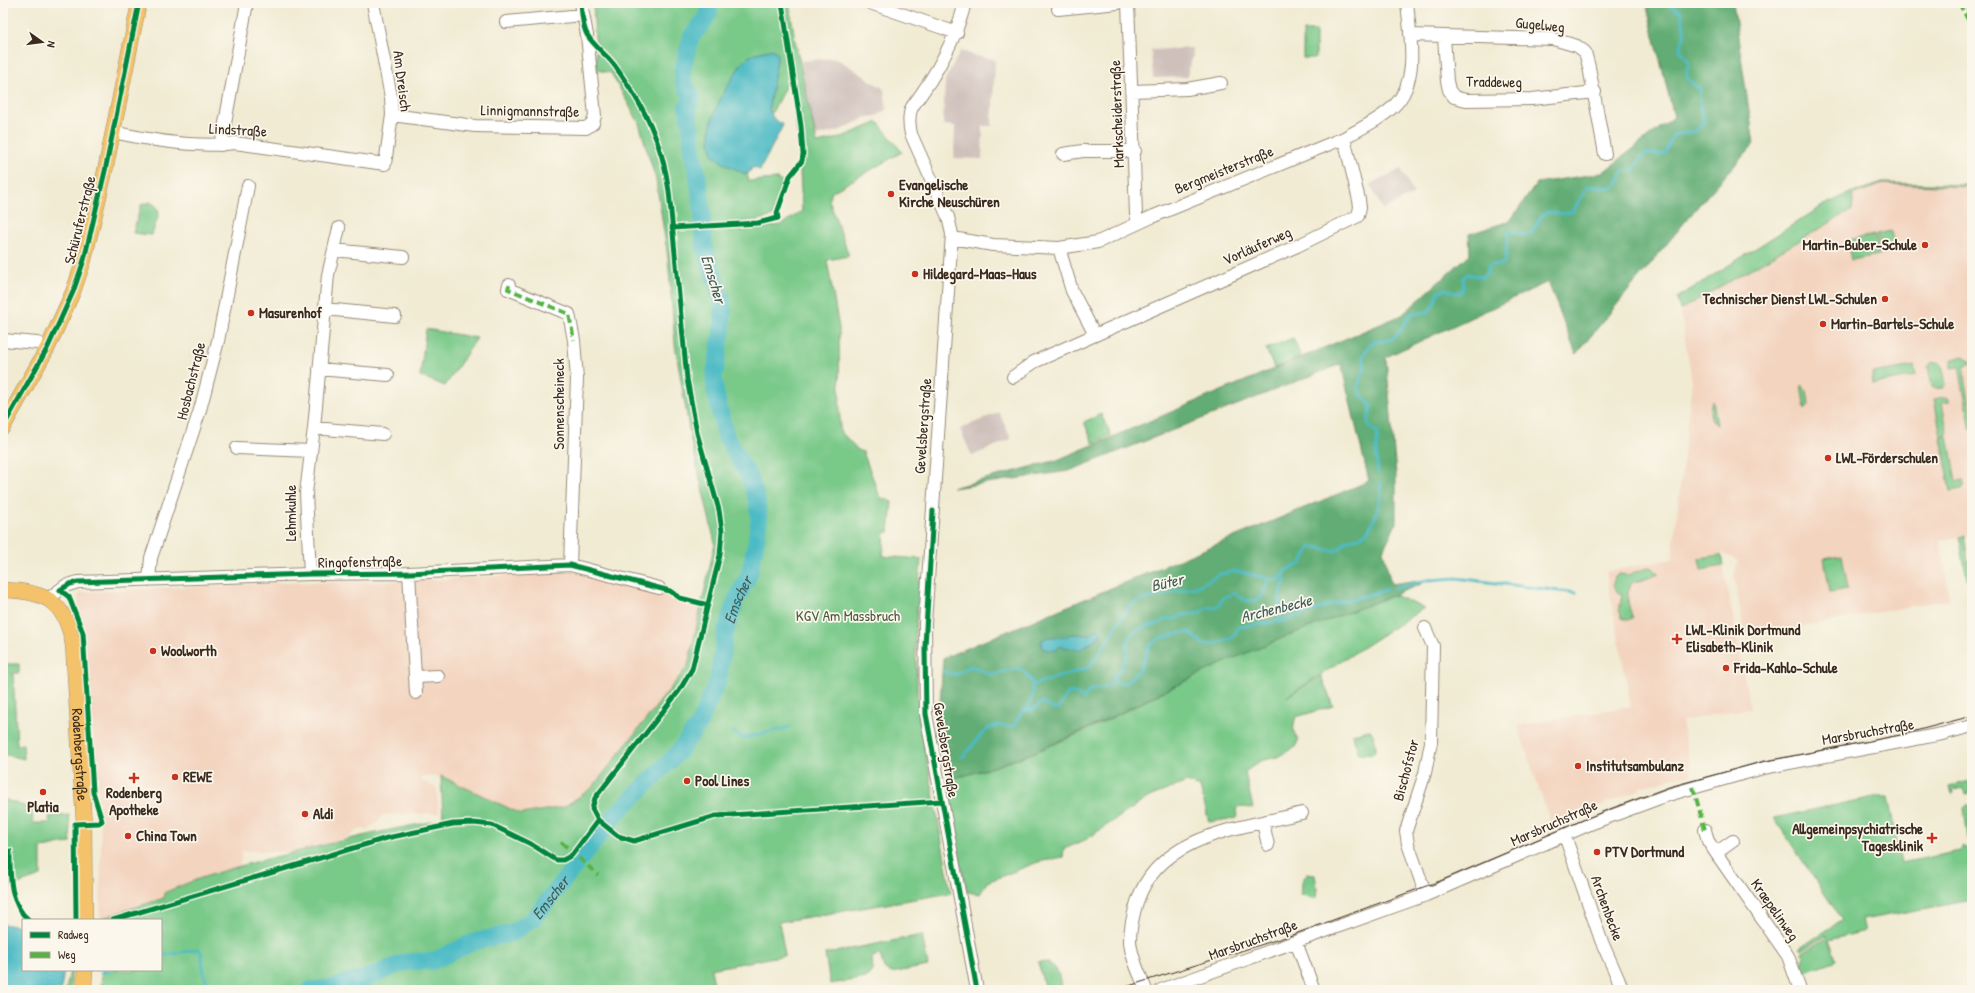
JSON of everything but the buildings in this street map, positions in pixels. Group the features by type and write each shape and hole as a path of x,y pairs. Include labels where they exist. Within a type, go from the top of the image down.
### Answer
{"main road":[{"name":"Schüruferstraße","path":"3,427 48,347 73,292 86,252 113,132 139,3"},
{"path":"3,590 23,590 48,599"},
{"name":"Rodenbergstraße","path":"48,599 54,603 66,617 73,644 84,824 85,919"},
{"path":"84,971 84,990"}],"street":[{"path":"221,145 247,3"},
{"name":"Am Dreisch","path":"373,3 389,82 392,115 385,164"},
{"name":"Linnigmannstraße","path":"392,115 474,126 586,128 593,123 595,116 581,3"},
{"path":"870,3 957,33"},
{"name":"Gevelsbergstraße","path":"965,3 957,33 938,70 909,114 911,134 948,217 952,238 926,623 926,714 977,990"},
{"path":"1058,9 1118,3"},
{"name":"Markscheiderstraße","path":"1128,3 1136,214 1138,224"},
{"name":"Bergmeisterstraße","path":"952,238 993,245 1059,248 1098,242 1344,138 1372,122 1394,106 1404,92 1409,75 1410,35 1407,3"},
{"path":"506,22 583,15"},
{"name":"Gugelweg","path":"1410,35 1553,39 1577,46 1584,52 1595,92 1605,154"},
{"name":"Traddeweg","path":"1444,37 1447,81 1449,90 1454,97 1466,100 1532,99 1595,92"},
{"path":"1132,91 1187,89 1221,83"},
{"name":"Lindstraße","path":"113,132 195,144 241,144 385,164"},
{"name":"Vorläuferweg","path":"1013,377 1034,362 1292,248 1358,216 1360,207 1359,200 1344,138"},
{"path":"1063,154 1083,151 1134,151"},
{"name":"Hosbachstraße","path":"149,580 151,558 195,430 215,353 248,186"},
{"name":"Lehmkuhle","path":"310,574 306,493 320,369 328,275 339,228"},
{"path":"1059,248 1072,291 1095,335"},
{"path":"334,250 403,257"},
{"name":"Sonnenscheineck","path":"509,285 508,289 569,314 574,340 577,379 570,565"},
{"path":"325,309 395,316"},
{"path":"3,340 37,343 48,347"},
{"path":"320,369 388,375"},
{"path":"314,428 383,434"},
{"path":"237,448 311,451"},
{"name":"Ringofenstraße","path":"48,599 70,584 310,574 409,573 570,565 659,588"},
{"name":"Ringofenstraße","path":"409,573 416,693"},
{"name":"Bischofstor","path":"1425,628 1433,646 1431,742 1425,773 1406,831 1408,844 1426,895"},
{"path":"415,677 438,676"},
{"name":"Marsbruchstraße","path":"1161,990 1183,986 1296,942 1426,895 1648,802 1763,768 1942,734 1972,726"},
{"path":"1146,990 1133,956 1131,928 1140,894 1149,878 1159,865 1170,856 1199,840 1220,832 1302,813"},
{"path":"1263,823 1268,845"},
{"name":"Kraepelinweg","path":"1705,830 1708,841 1788,956 1800,990"},
{"name":"Archenbecke","path":"1565,836 1601,940 1623,990"},
{"path":"1716,853 1733,841"},
{"path":"1296,942 1314,990"}],"shaded area":[{"path":"1192,48 1193,57 1188,69 1188,77 1153,78 1151,50"},
{"path":"961,50 975,56 995,59 992,126 983,126 982,159 954,158 955,126 943,125 945,80"},
{"path":"836,58 884,89 887,109 877,116 867,117 838,131 815,136 801,61"},
{"path":"1401,169 1414,194 1383,210 1370,184"},
{"name":"LWL-Förderschulen","path":"1883,184 1972,187 1972,535 1940,540 1950,599 1745,637 1734,576 1738,561 1721,553 1750,708 1682,721 1691,774 1640,787 1639,790 1551,825 1518,726 1631,706 1606,572 1672,559 1692,381 1680,310 1852,210 1854,194"},
{"path":"999,412 1011,439 972,456 960,429"},
{"path":"570,571 702,605 688,666 592,788 564,807 521,814 442,777 422,776 422,781 437,788 439,813 382,815 380,820 368,829 359,829 349,837 301,852 242,851 240,865 196,881 165,898 100,918 101,829 84,629 78,616 78,596 81,592 267,583 416,581"}],"green space":[{"name":"KGV Am Massbruch","path":"593,3 789,3 795,40 817,143 840,138 878,122 902,152 832,192 829,200 849,256 827,260 839,328 840,431 858,450 863,452 880,497 892,502 889,532 885,532 883,556 921,559 915,636 918,708 951,893 779,922 785,955 711,969 715,990 397,990 396,987 387,990 101,990 102,971 162,971 162,919 103,918 164,898 164,893 180,886 265,859 353,838 443,820 441,776 521,814 564,807 592,788 688,666 715,543 691,440 675,344 668,257 656,180 639,123 611,73 597,70","holes":["791,75 799,150 802,211 781,225 740,231 740,222 758,220 773,216 783,183 777,179 749,181 745,166"]},
{"path":"1646,3 1733,3 1754,144 1699,205 1576,354 1548,282 1386,357 1396,475 1396,524 1383,550 1391,584 1413,581 1421,584 1242,655 1053,744 1019,758 950,779 939,717 943,658 1369,481 1341,364 1069,471 952,488 1057,460 1402,315 1470,254 1469,234 1510,221 1537,183 1602,173 1674,117"},
{"path":"1303,31 1316,31 1316,58 1303,58"},
{"path":"1883,183 1972,185 1972,187 1883,184 1854,194 1852,210 1680,310 1677,298 1824,205 1850,193"},
{"path":"150,202 156,206 159,213 152,235 133,233 141,205"},
{"path":"1891,231 1895,252 1881,254 1877,234"},
{"path":"1875,235 1879,255 1851,260 1847,240"},
{"path":"426,329 477,338 445,386 420,376"},
{"path":"1293,338 1301,357 1274,368 1266,349"},
{"path":"1964,356 1969,360 1970,364 1963,366 1972,415 1971,430 1959,367 1951,368 1953,359"},
{"path":"1938,362 1942,364 1946,384 1943,388 1936,389 1932,387 1928,367 1931,363"},
{"path":"1914,366 1916,376 1873,384 1872,373"},
{"path":"1801,385 1807,390 1809,404 1805,410"},
{"path":"1945,397 1949,399 1949,402 1942,403 1948,435 1941,436 1934,399"},
{"path":"1713,401 1717,425 1713,421 1710,414 1711,404"},
{"path":"1101,414 1111,435 1093,443 1084,422"},
{"path":"1948,436 1956,481 1963,480 1964,485 1961,489 1951,491 1941,438"},
{"path":"1964,536 1972,588 1969,588 1959,537"},
{"path":"1721,555 1723,566 1701,570 1699,558"},
{"path":"1842,555 1848,589 1830,592 1824,558"},
{"path":"1652,567 1659,574 1640,581 1634,581 1628,594 1628,604 1633,618 1627,620 1622,618 1619,610 1622,594 1617,592 1613,586 1614,578 1619,574 1630,575 1634,572"},
{"path":"1394,595 1424,608 1286,697 1321,676 1333,706 1296,717 1294,728 1298,740 1296,747 1277,757 1260,761 1245,772 1253,808 1239,807 1236,810 1237,818 1209,822 1200,787 1187,782 1149,797 1085,840 1064,849 1063,857 1038,862 987,882 980,894 967,892 952,821 949,792 950,779 985,770 1052,745 1118,715 1214,667 1258,647"},
{"path":"3,660 8,664 19,664 19,673 13,673 17,745 23,744 24,759 3,754"},
{"path":"1370,730 1375,742 1374,752 1372,754 1359,754 1352,734"},
{"path":"1971,781 1970,793 1965,794 1964,788 1953,790 1954,793 1952,794 1950,786"},
{"path":"1874,797 1888,797 1901,863 1960,851 1963,847 1971,851 1972,898 1967,901 1862,920 1865,931 1829,940 1836,960 1800,973 1801,965 1804,959 1803,953 1828,937 1827,935 1802,951 1800,948 1842,920 1774,818"},
{"path":"3,799 32,809 33,823 50,823 49,817 69,815 71,843 41,848 41,876 3,889"},
{"path":"1967,805 1970,805 1970,841 1968,840 1964,808"},
{"path":"1307,874 1315,875 1317,887 1316,897 1312,898 1301,894 1302,881"},
{"path":"922,935 928,966 891,973 884,968 880,955 872,957 873,970 866,978 830,984 825,954"},
{"path":"1038,962 1044,962 1053,966 1060,979 1061,990 1045,990"},
{"path":"70,971 72,971 71,990 66,990"}],"water":[{"path":"773,49 778,54 769,108 773,118 783,125 760,170 753,167 748,174 745,174 723,163 713,155 710,134 713,116 731,80 747,58"},
{"path":"1097,629 1101,633 1098,638 1079,650 1059,646 1056,651 1043,649 1041,644 1042,640 1048,637 1065,637 1071,634 1090,635"},
{"path":"3,924 22,927 22,971 64,971 61,990 3,990"}],"waterway":[{"name":"Emscher","path":"310,990 332,988 352,981 362,980 405,962 433,961 473,942 512,933 534,918 617,813 677,754 699,724 718,680 726,630 736,600 749,575 759,520 757,500 750,478 726,437 715,390 714,377 722,330 723,311 721,296 704,246 702,209 687,107 692,99 690,92 684,84 682,72 691,37 709,13 710,3"},
{"name":"Büter","path":"1378,473 1376,450 1378,433 1370,427 1368,422 1371,406 1359,392 1358,386 1365,367 1363,356 1369,345 1375,341 1393,338 1401,330 1411,314 1428,312 1433,306 1438,292 1446,289 1455,293 1461,292 1464,286 1463,279 1467,274 1482,277 1487,273 1489,266 1504,263 1509,233 1514,231 1522,235 1531,234 1541,216 1547,212 1563,214 1573,211 1587,187 1596,186 1611,188 1616,185 1623,171 1634,169 1641,158 1647,153 1659,155 1665,153 1673,135 1695,131 1704,121 1700,107 1700,89 1688,79 1687,70 1689,62 1680,48 1684,37 1681,11 1671,7 1669,3"},
{"path":"1965,3 1972,15"},
{"name":"Büter","path":"943,671 956,674 971,666 986,673 992,674 1019,669 1024,671 1032,683 1036,684 1090,667 1129,606 1140,600 1196,587 1220,574 1236,571 1275,580 1280,579 1288,569 1301,564 1310,547 1333,551 1340,548 1348,540 1360,537 1367,532 1377,512 1381,489 1380,483"},
{"path":"1279,621 1280,598 1285,581 1284,576"},
{"name":"Archenbecke","path":"1394,588 1429,580 1456,578 1576,593"},
{"path":"1113,682 1114,676 1120,670 1127,656 1127,645 1132,633 1146,626 1158,624 1165,619 1174,619 1186,614 1197,614 1207,608 1215,607 1219,605 1223,598 1234,593 1245,600 1255,601 1262,596 1269,579"},
{"name":"Archenbecke","path":"962,757 988,729 994,726 1001,725 1010,727 1015,725 1022,711 1033,710 1042,702 1054,709 1059,708 1067,694 1072,692 1084,699 1091,690 1106,687 1113,682 1126,683 1140,669 1150,645 1159,639 1187,632 1192,634 1203,644 1213,644 1232,638 1239,627 1283,621 1333,604 1386,590"},
{"path":"1027,710 1033,695 1032,683"},
{"name":"Büter","path":"702,718 707,721"},
{"name":"Büter","path":"732,732 744,738 790,727"},
{"path":"162,956 199,949 201,952 204,974 209,990"},
{"path":"101,973 108,971"}],"tram line":[{"path":"1116,990 1292,935 1440,881 1602,812 1669,787 1762,762 1900,735 1972,716"}],"marked path":[{"path":"1959,3 1972,27"},
{"path":"509,285 508,289 569,314 574,340"},
{"path":"1693,787 1705,830"},
{"path":"561,842 598,875"}],"cycle path":[{"path":"3,427 48,347 73,292 84,260 105,171 139,3"},
{"path":"581,3 586,33 594,44 615,66 635,96 650,125 662,156 669,191 687,379 697,433 719,510 722,531 720,555 692,669 679,691 595,798 592,809 598,820 618,836 634,841 716,816 942,801"},
{"path":"672,228 758,223 778,218 777,213 790,176 802,161 803,154 801,126 782,3"},
{"path":"933,511 925,646 926,714 977,990"},
{"path":"76,919 75,824 99,823 102,821 93,792 83,633 69,597 60,590 70,584 78,582 310,574 409,573 570,565 670,591 680,598 708,605"},
{"path":"116,919 387,838 453,824 474,823 492,825 531,844 556,860 563,860 572,855 598,820"},
{"path":"3,852 10,851 10,870 14,897 22,913 28,919"}],"place":[{"name":"Evangelische Kirche Neuschüren","path":"891,194"},
{"name":"Martin-Buber-Schule","path":"1925,245"},
{"name":"Hildegard-Maas-Haus","path":"915,274"},
{"name":"Technischer Dienst LWL-Schulen","path":"1885,299"},
{"name":"Masurenhof","path":"251,313"},
{"name":"Martin-Bartels-Schule","path":"1823,324"},
{"name":"LWL-Förderschulen","path":"1828,458"},
{"name":"LWL-Klinik Dortmund Elisabeth-Klinik","path":"1677,639"},
{"name":"Woolworth","path":"153,651"},
{"name":"Frida-Kahlo-Schule","path":"1726,668"},
{"name":"Institutsambulanz","path":"1578,766"},
{"name":"REWE","path":"175,777"},
{"name":"Rodenberg Apotheke","path":"134,778"},
{"name":"Pool Lines","path":"687,781"},
{"name":"Platia","path":"43,792"},
{"name":"Aldi","path":"305,814"},
{"name":"China Town","path":"128,836"},
{"name":"Allgemeinpsychiatrische Tagesklinik","path":"1932,838"},
{"name":"PTV Dortmund","path":"1597,852"}]}
